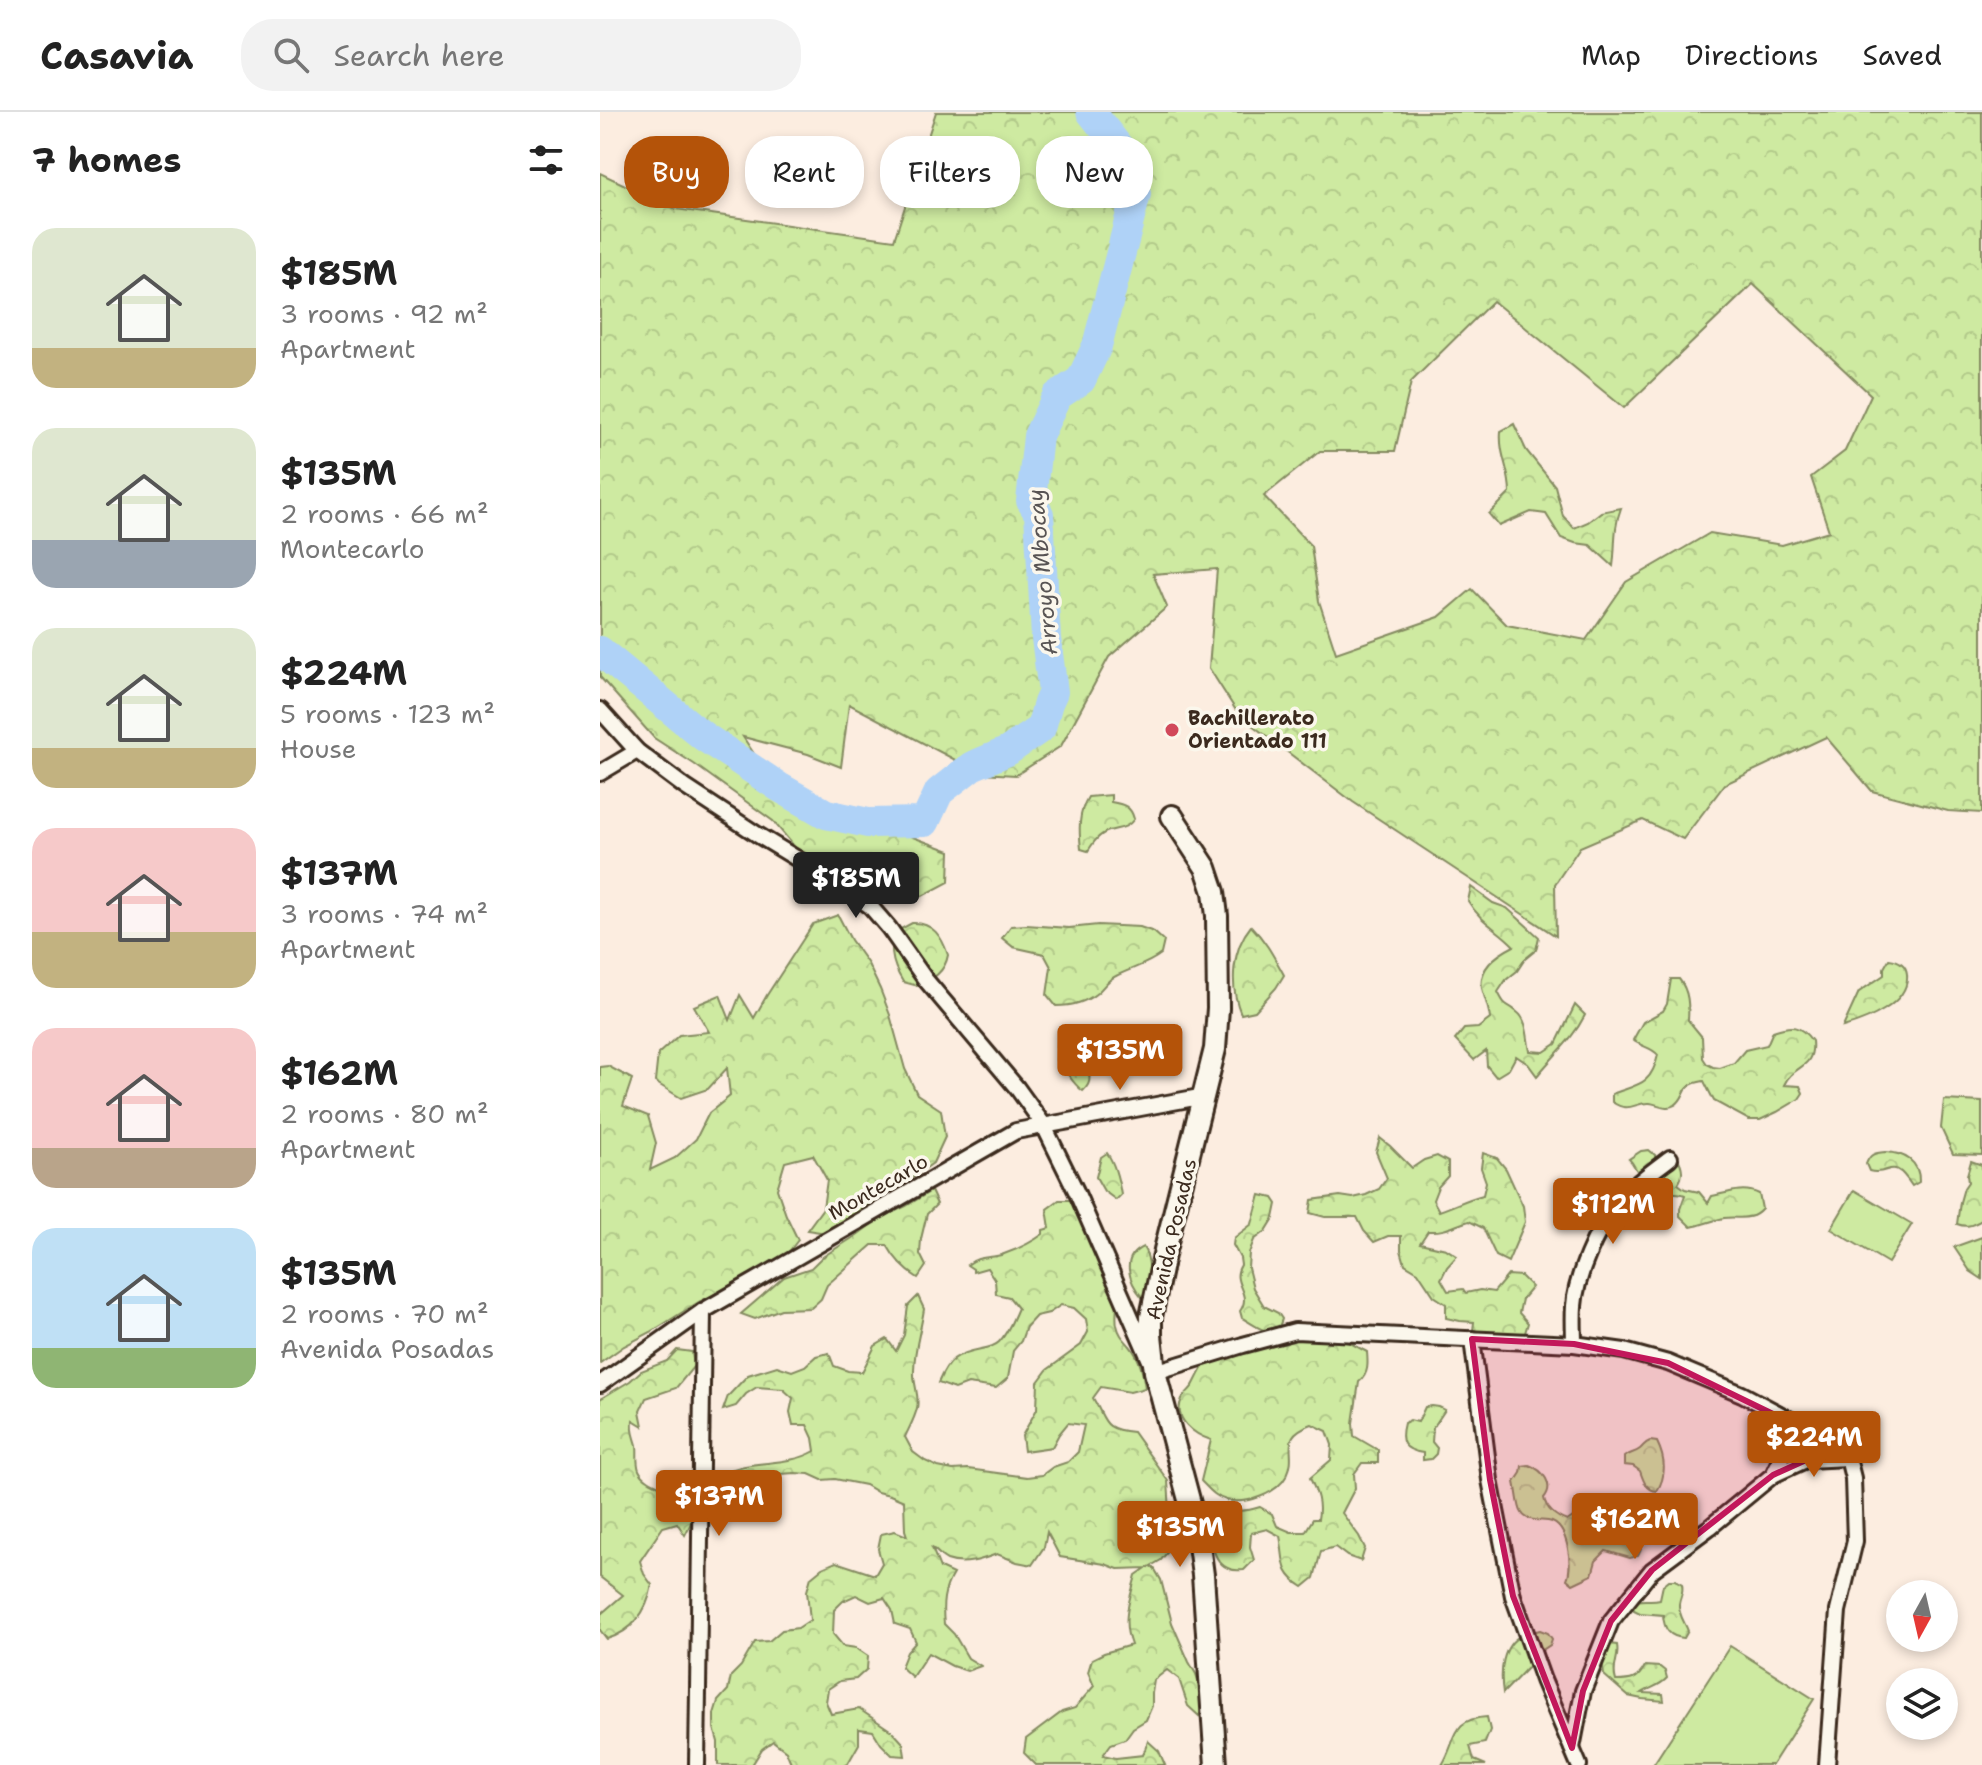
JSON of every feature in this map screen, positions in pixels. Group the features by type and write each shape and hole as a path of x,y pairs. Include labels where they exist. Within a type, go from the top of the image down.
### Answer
{"street":[{"path":"600,710 637,751 685,787 870,906 889,928 925,979 1017,1088 1043,1124 1076,1191 1155,1372 1295,1331 1574,1344 1624,1351 1668,1363 1742,1394 1841,1447 1848,1458 1853,1478 1855,1541 1838,1611 1827,1765"},
{"path":"600,773 637,751"},
{"name":"Avenida Posadas","path":"1172,816 1206,868 1214,892 1218,1008 1215,1049 1205,1096 1151,1317 1155,1372 1197,1530 1216,1765"},
{"name":"Montecarlo","path":"600,1384 703,1311 1016,1131 1205,1096"},
{"path":"1574,1344 1574,1304 1581,1275 1596,1239 1613,1208 1641,1180 1670,1158"},
{"path":"697,1765 703,1311"},
{"path":"1472,1339 1490,1480 1513,1596 1543,1680 1579,1765"},
{"path":"1773,1475 1783,1454 1777,1413"},
{"path":"1572,1748 1583,1691 1611,1621 1652,1570 1773,1475 1806,1460 1848,1458"}],"highlighted area":[{"path":"1472,1339 1574,1344 1668,1363 1841,1447 1848,1458 1806,1460 1773,1475 1652,1570 1611,1621 1583,1691 1572,1748 1513,1596 1490,1480"}],"green space":[{"path":"936,112 1982,112 1982,813 1948,811 1872,791 1826,737 1725,784 1683,839 1643,820 1580,847 1555,884 1556,936 1353,802 1239,715 1209,668 1217,569 1153,574 1167,607 1109,657 1061,746 1016,775 980,773 849,704 841,767 808,754 743,737 768,775 817,804 849,818 886,827 950,851 949,882 913,901 888,877 809,864 773,821 654,738 600,677 600,173 624,184 624,208 676,209 894,240 904,208 1020,208 1020,136 928,136","holes":["1753,284 1871,395 1845,451 1811,477 1829,531 1782,545 1710,533 1626,582 1586,640 1507,625 1472,589 1439,617 1336,653 1319,601 1311,546 1264,496 1320,451 1395,451 1411,382 1493,301 1624,408"]},
{"path":"1514,424 1526,450 1555,486 1563,516 1574,528 1601,512 1621,508 1613,566 1590,545 1561,538 1546,514 1531,512 1499,526 1489,514 1510,493 1501,431"},
{"path":"1111,795 1111,802 1126,806 1134,819 1126,826 1102,834 1088,851 1081,849 1081,816 1088,797"},
{"path":"1471,887 1493,903 1507,908 1539,937 1536,950 1498,992 1505,1003 1521,1015 1530,1051 1544,1052 1556,1044 1575,1005 1585,1015 1537,1076 1528,1064 1516,1056 1509,1069 1496,1077 1487,1066 1486,1051 1474,1060 1455,1040 1464,1029 1478,1028 1490,1019 1482,977 1494,959 1514,946 1473,909 1468,901"},
{"path":"838,915 880,989 905,1069 917,1094 941,1110 945,1137 933,1163 861,1214 839,1235 807,1230 823,1208 827,1180 813,1155 785,1162 777,1189 798,1240 781,1262 699,1302 600,1363 600,1067 608,1066 632,1079 623,1106 648,1116 656,1143 650,1170 675,1158 696,1139 709,1113 730,1096 727,1068 708,1089 681,1098 655,1082 658,1054 679,1035 709,1032 694,1006 720,995 730,1020 740,995 754,1018 813,924"},
{"path":"912,923 926,925 936,932 948,955 938,974 918,986 903,982 896,970 892,950 897,931"},
{"path":"1011,926 1140,927 1154,932 1164,941 1161,954 1113,978 1092,996 1078,1003 1056,1006 1047,995 1051,967 1044,954 1013,947 1002,938"},
{"path":"1251,926 1284,975 1255,1011 1241,1014 1235,992 1234,968 1240,946"},
{"path":"1889,959 1905,968 1906,985 1901,994 1884,1010 1843,1027 1859,992 1884,975"},
{"path":"1671,979 1679,979 1685,988 1688,1020 1702,1037 1703,1058 1713,1067 1734,1063 1745,1050 1767,1045 1773,1031 1790,1027 1803,1031 1812,1041 1810,1057 1784,1085 1800,1086 1803,1093 1799,1099 1760,1120 1749,1120 1714,1101 1704,1081 1690,1085 1672,1106 1645,1103 1623,1107 1612,1102 1612,1094 1642,1082 1652,1073 1658,1055 1633,1040 1643,1022 1663,1011"},
{"path":"1058,1040 1071,1041 1078,1047 1090,1077 1083,1091 1056,1060"},
{"path":"1944,1100 1982,1102 1982,1155 1953,1154 1941,1128"},
{"path":"1380,1138 1412,1168 1437,1156 1448,1162 1448,1176 1438,1187 1433,1200 1439,1211 1483,1195 1486,1182 1481,1168 1483,1153 1497,1158 1506,1169 1523,1206 1525,1222 1508,1262 1496,1256 1483,1228 1469,1221 1444,1230 1428,1231 1420,1243 1446,1249 1457,1256 1441,1279 1448,1291 1494,1292 1508,1275 1521,1276 1532,1287 1522,1299 1519,1313 1528,1323 1524,1336 1472,1339 1474,1322 1446,1318 1446,1304 1434,1296 1418,1272 1405,1264 1401,1236 1388,1236 1374,1242 1357,1217 1325,1217 1310,1213 1312,1200 1340,1196 1353,1198 1379,1189 1387,1178 1376,1152"},
{"path":"1649,1150 1655,1155 1655,1163 1663,1156 1677,1157 1682,1170 1678,1184 1699,1192 1708,1203 1712,1196 1747,1191 1759,1194 1762,1209 1749,1217 1724,1218 1691,1227 1680,1216 1685,1195 1648,1196 1652,1183 1648,1177 1638,1173 1629,1159"},
{"path":"1885,1152 1910,1160 1917,1169 1919,1182 1912,1186 1895,1169 1869,1171 1866,1164 1869,1158"},
{"path":"1107,1153 1121,1195 1116,1200 1104,1191 1096,1177 1101,1157"},
{"path":"1971,1161 1982,1165 1982,1220 1964,1226 1957,1224"},
{"path":"1854,1190 1912,1224 1888,1263 1831,1229"},
{"path":"931,1191 937,1204 927,1214 920,1254 926,1266 918,1278 900,1264 887,1245 872,1245 827,1285 821,1299 811,1308 781,1309 755,1319 741,1314 784,1277 811,1268 880,1218"},
{"path":"1260,1195 1273,1198 1277,1204 1274,1218 1266,1231 1254,1240 1248,1268 1253,1288 1264,1306 1278,1313 1282,1319 1279,1326 1270,1332 1242,1318 1240,1311 1244,1299 1238,1277 1241,1265 1233,1245 1234,1238 1252,1224"},
{"path":"1059,1200 1073,1200 1117,1294 1116,1321 1119,1332 1136,1356 1142,1371 1145,1388 1130,1392 1101,1387 1093,1398 1110,1426 1133,1432 1168,1481 1170,1511 1179,1538 1161,1560 1149,1567 1154,1568 1161,1580 1172,1623 1196,1674 1205,1703 1199,1716 1188,1706 1179,1679 1167,1670 1154,1680 1152,1706 1146,1720 1133,1728 1125,1739 1111,1744 1103,1755 1116,1758 1143,1755 1148,1741 1159,1751 1165,1765 1036,1765 1024,1753 1026,1739 1062,1712 1075,1708 1094,1686 1088,1672 1092,1659 1131,1645 1127,1627 1128,1610 1136,1575 1146,1568 1118,1569 1060,1557 1047,1532 1044,1547 1032,1565 997,1554 972,1562 953,1562 932,1548 940,1568 953,1574 944,1598 944,1624 954,1634 968,1658 981,1666 967,1671 928,1653 912,1677 901,1667 907,1652 916,1642 910,1629 895,1624 892,1610 884,1598 870,1602 856,1595 834,1610 833,1634 843,1646 856,1648 868,1656 867,1669 856,1679 840,1681 828,1689 826,1702 831,1714 859,1709 893,1732 903,1743 905,1756 892,1755 873,1731 859,1729 859,1744 847,1765 792,1765 786,1751 773,1741 762,1749 752,1765 718,1765 714,1714 718,1701 728,1690 731,1676 741,1666 755,1642 769,1641 782,1630 798,1628 810,1620 807,1591 811,1577 822,1568 836,1562 875,1575 882,1563 878,1549 881,1534 895,1531 907,1536 904,1501 865,1485 835,1479 822,1480 809,1474 735,1477 722,1474 744,1466 792,1460 815,1451 807,1425 793,1425 790,1412 793,1398 783,1389 757,1387 736,1406 723,1410 728,1396 748,1375 777,1366 792,1371 805,1366 816,1356 829,1353 834,1366 862,1372 875,1346 887,1339 896,1351 904,1335 908,1306 918,1296 924,1309 914,1363 918,1403 905,1437 913,1452 938,1467 1027,1477 1042,1475 1068,1462 1078,1452 1084,1425 1068,1423 1052,1447 1024,1451 1022,1436 1037,1409 1038,1382 1047,1370 1081,1345 1088,1332 1086,1319 1074,1308 1061,1305 1049,1313 1036,1316 1013,1351 1008,1378 996,1388 968,1384 955,1389 938,1383 945,1368 954,1359 999,1342 1018,1308 1009,1297 996,1294 995,1280 987,1268 973,1272 967,1265 1024,1246 1043,1234 1043,1230 1050,1228 1047,1209"},
{"path":"1982,1237 1982,1279 1970,1271 1954,1247"},
{"path":"1143,1247 1149,1272 1142,1297 1133,1284 1129,1263 1136,1251"},
{"path":"1295,1331 1341,1338 1367,1352 1366,1372 1359,1382 1354,1436 1378,1450 1378,1463 1362,1463 1354,1474 1355,1488 1342,1513 1365,1548 1361,1561 1335,1547 1321,1551 1314,1578 1303,1587 1286,1571 1280,1536 1267,1529 1251,1533 1250,1547 1254,1560 1244,1570 1233,1570 1223,1565 1213,1546 1211,1514 1219,1506 1240,1511 1260,1507 1272,1514 1277,1526 1291,1532 1305,1532 1313,1519 1318,1519 1319,1513 1318,1498 1310,1478 1331,1460 1332,1445 1327,1431 1312,1424 1301,1429 1291,1440 1290,1466 1282,1482 1269,1493 1234,1501 1215,1495 1201,1481 1211,1440 1187,1425 1180,1413 1183,1397 1222,1345 1229,1341 1258,1346 1280,1345 1287,1343"},
{"path":"677,1350 692,1352 694,1366 676,1388 646,1398 640,1411 643,1426 633,1420 633,1430 642,1475 680,1499 692,1521 685,1535 677,1523 663,1527 640,1561 652,1585 647,1604 631,1626 607,1639 600,1630 601,1614 623,1595 600,1577 600,1399 641,1371 667,1361"},
{"path":"1425,1407 1445,1410 1433,1428 1432,1442 1437,1448 1436,1454 1431,1459 1423,1460 1423,1453 1411,1450 1404,1444 1404,1423 1410,1420 1418,1422"},
{"path":"1650,1441 1657,1442 1663,1460 1664,1473 1657,1491 1648,1487 1640,1471 1624,1465 1624,1457"},
{"path":"1529,1465 1546,1478 1548,1488 1544,1498 1552,1512 1567,1521 1573,1517 1582,1519 1585,1525 1578,1539 1583,1544 1591,1544 1604,1530 1619,1527 1638,1537 1641,1549 1638,1556 1630,1558 1606,1551 1596,1561 1592,1575 1573,1584 1567,1579 1569,1556 1562,1531 1552,1522 1528,1518 1520,1507 1515,1482 1522,1466"},
{"path":"1669,1580 1682,1584 1679,1608 1688,1631 1684,1638 1668,1631 1663,1615 1640,1613 1634,1610 1631,1603 1660,1599 1663,1585"},
{"path":"1540,1630 1552,1639 1550,1645 1538,1653 1503,1693 1502,1668 1510,1645 1526,1633"},
{"path":"1609,1644 1617,1645 1616,1681 1634,1679 1645,1666 1660,1667 1665,1671 1667,1678 1664,1681 1642,1693 1663,1694 1664,1701 1628,1696 1604,1675 1602,1662"},
{"path":"1730,1646 1814,1699 1772,1765 1653,1765"},
{"path":"1487,1717 1490,1730 1485,1743 1470,1746 1474,1760 1486,1765 1442,1765 1461,1726"}],"waterway":[{"name":"Arroyo Mbocay","path":"600,651 703,736 779,787 826,814 868,823 925,822 939,792 972,766 1008,751 1041,728 1053,692 1046,638 1039,514 1031,501 1038,436 1057,396 1081,380 1097,346 1136,194 1121,150 1091,112"}],"place":[{"name":"Bachillerato Orientado 111","path":"1172,730"}]}
